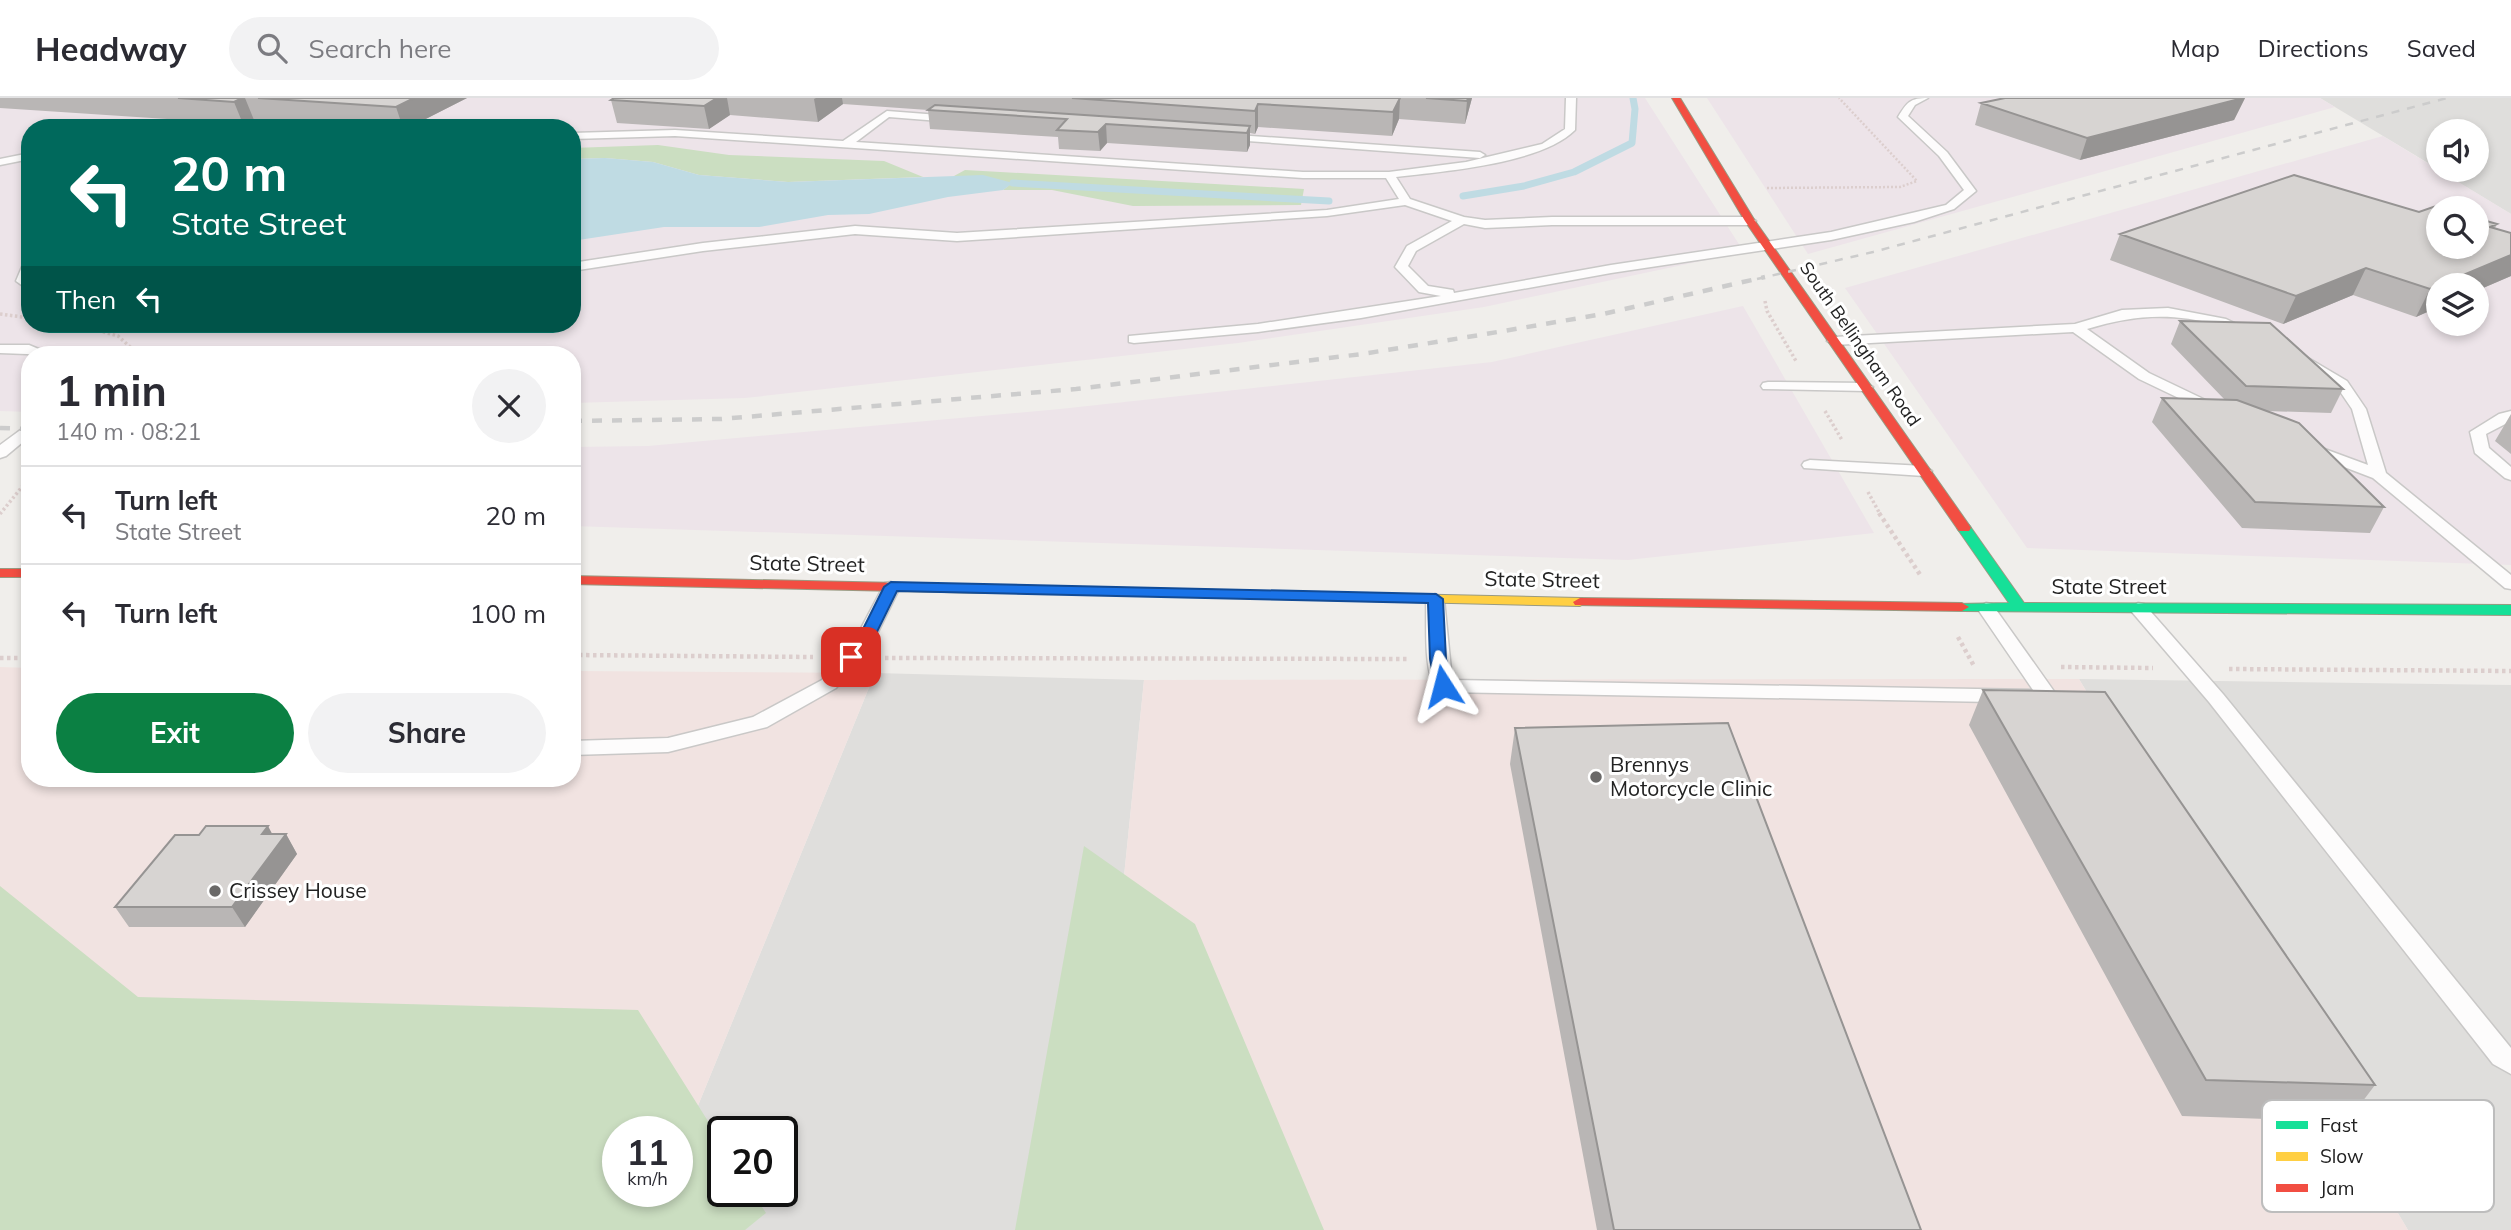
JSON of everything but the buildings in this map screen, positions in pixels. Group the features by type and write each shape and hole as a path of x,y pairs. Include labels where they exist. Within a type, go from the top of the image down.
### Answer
{"main road":[{"name":"South Bellingham Road","path":"1676,98 1750,221 2020,607"},
{"path":"0,573 21,573"},
{"name":"State Street","path":"581,580 1777,606 2511,610"}],"lane":[{"path":"581,135 675,133 1303,175 1389,175 1466,165 1546,146 1570,130 1571,98"},
{"path":"1134,339 1258,328 1361,314 1914,218 1950,206 1970,191 1942,154 1903,117 1911,103 1923,98"},
{"path":"846,144 887,114 957,119"},
{"path":"1208,136 1502,157"},
{"path":"0,162 21,158"},
{"path":"1389,175 1406,201"},
{"path":"581,266 703,247 855,230 957,237 1327,214 1406,201 1462,220 1485,224 1552,221 1750,221"},
{"path":"1459,295 1424,289 1401,267 1411,249 1462,220"},
{"path":"1834,341 2076,328 2122,314 2168,312 2221,322 2260,338"},
{"path":"2076,328 2144,376 2232,419"},
{"path":"2285,348 2342,384 2359,409 2378,475"},
{"path":"0,349 21,349"},
{"path":"1768,386 1866,387"},
{"path":"2511,416 2504,417 2478,432 2481,450 2511,475"},
{"path":"0,453 21,436"},
{"path":"2293,442 2378,475 2511,584"},
{"path":"1810,465 1924,471"},
{"path":"581,748 668,745 760,722 829,684 866,638 891,587"},
{"path":"1436,599 1438,659 1443,686 2048,697 1986,608"},
{"path":"2138,608 2502,1056 2511,1063"}],"path":[{"path":"1731,188 1900,187 1917,181 1839,98"},
{"path":"0,314 21,317"},
{"path":"113,333 133,346"},
{"path":"0,514 21,488"},
{"path":"581,655 1438,659"},
{"path":"0,658 21,658"},
{"path":"1960,666 2511,671"}],"shaded area":[{"path":"0,98 1645,98 1744,252 1484,307 1238,343 745,398 581,403 581,346 21,346 21,412 0,411"},
{"path":"1707,98 2320,98 2335,107 1808,254"},
{"path":"2320,98 2511,98 2511,214 2489,201 2489,196 2481,196 2458,182 2489,182 2489,119 2426,119 2426,162"},
{"path":"2383,136 2426,162 2426,182 2458,182 2481,196 2426,196 2426,259 2489,259 2489,201 2511,214 2511,565 2027,548 1845,288"},
{"path":"1743,306 1874,533 1628,560 581,526 581,447 648,446 1060,409 1492,362"},
{"path":"0,667 21,668 21,787 581,787 581,671 875,673 693,1118 602,1116 602,1194 214,1230 0,1220"},
{"path":"875,673 1144,680 1088,1230 647,1230 665,1207 693,1207 693,1118"},
{"path":"2079,679 2511,685 2511,1230 2408,1230 2397,1212 2494,1212 2494,1100 2330,1100"},
{"path":"2079,679 2330,1100 2262,1100 2262,1212 2397,1212 2408,1230 1088,1230 1144,680"}],"green space":[{"path":"658,145 729,155 884,161 923,177 788,182 699,175 653,162 581,159 581,148"},
{"path":"965,170 1304,189 1301,205 1133,206 1052,190 1003,190 1012,183 954,176"},
{"path":"1084,846 1195,924 1324,1230 1015,1230"},
{"path":"0,886 138,997 638,1010 707,1120 707,1207 762,1207 766,1213 745,1230 0,1230"}],"water":[{"path":"581,159 653,162 699,175 788,182 983,175 1013,183 1003,190 948,197 869,214 828,215 759,227 664,227 581,240"}],"waterway":[{"path":"1463,196 1524,186 1574,172 1632,143 1635,109 1633,98"},
{"path":"1013,183 1329,201"}],"railway":[{"path":"1757,279 1873,252 2447,98"},
{"path":"581,421 721,419 1076,389 1362,354 1486,334 1603,314 1765,277"},
{"path":"0,428 21,429"}],"traffic: fast":[{"path":"1964,528 2020,608"},
{"path":"1962,607 2511,610"}],"traffic: slow":[{"path":"989,589 1580,602"}],"traffic: jam":[{"path":"1676,98 1750,221 1964,528"},
{"path":"0,573 21,573"},
{"path":"581,580 989,589"},
{"path":"1580,602 1962,607"}],"place":[{"name":"Brennys Motorcycle Clinic","path":"1596,777"},
{"name":"Crissey House","path":"215,891"}],"route":[{"path":"851,657 866,638 891,587 1436,599 1438,659 1443,686"}]}
